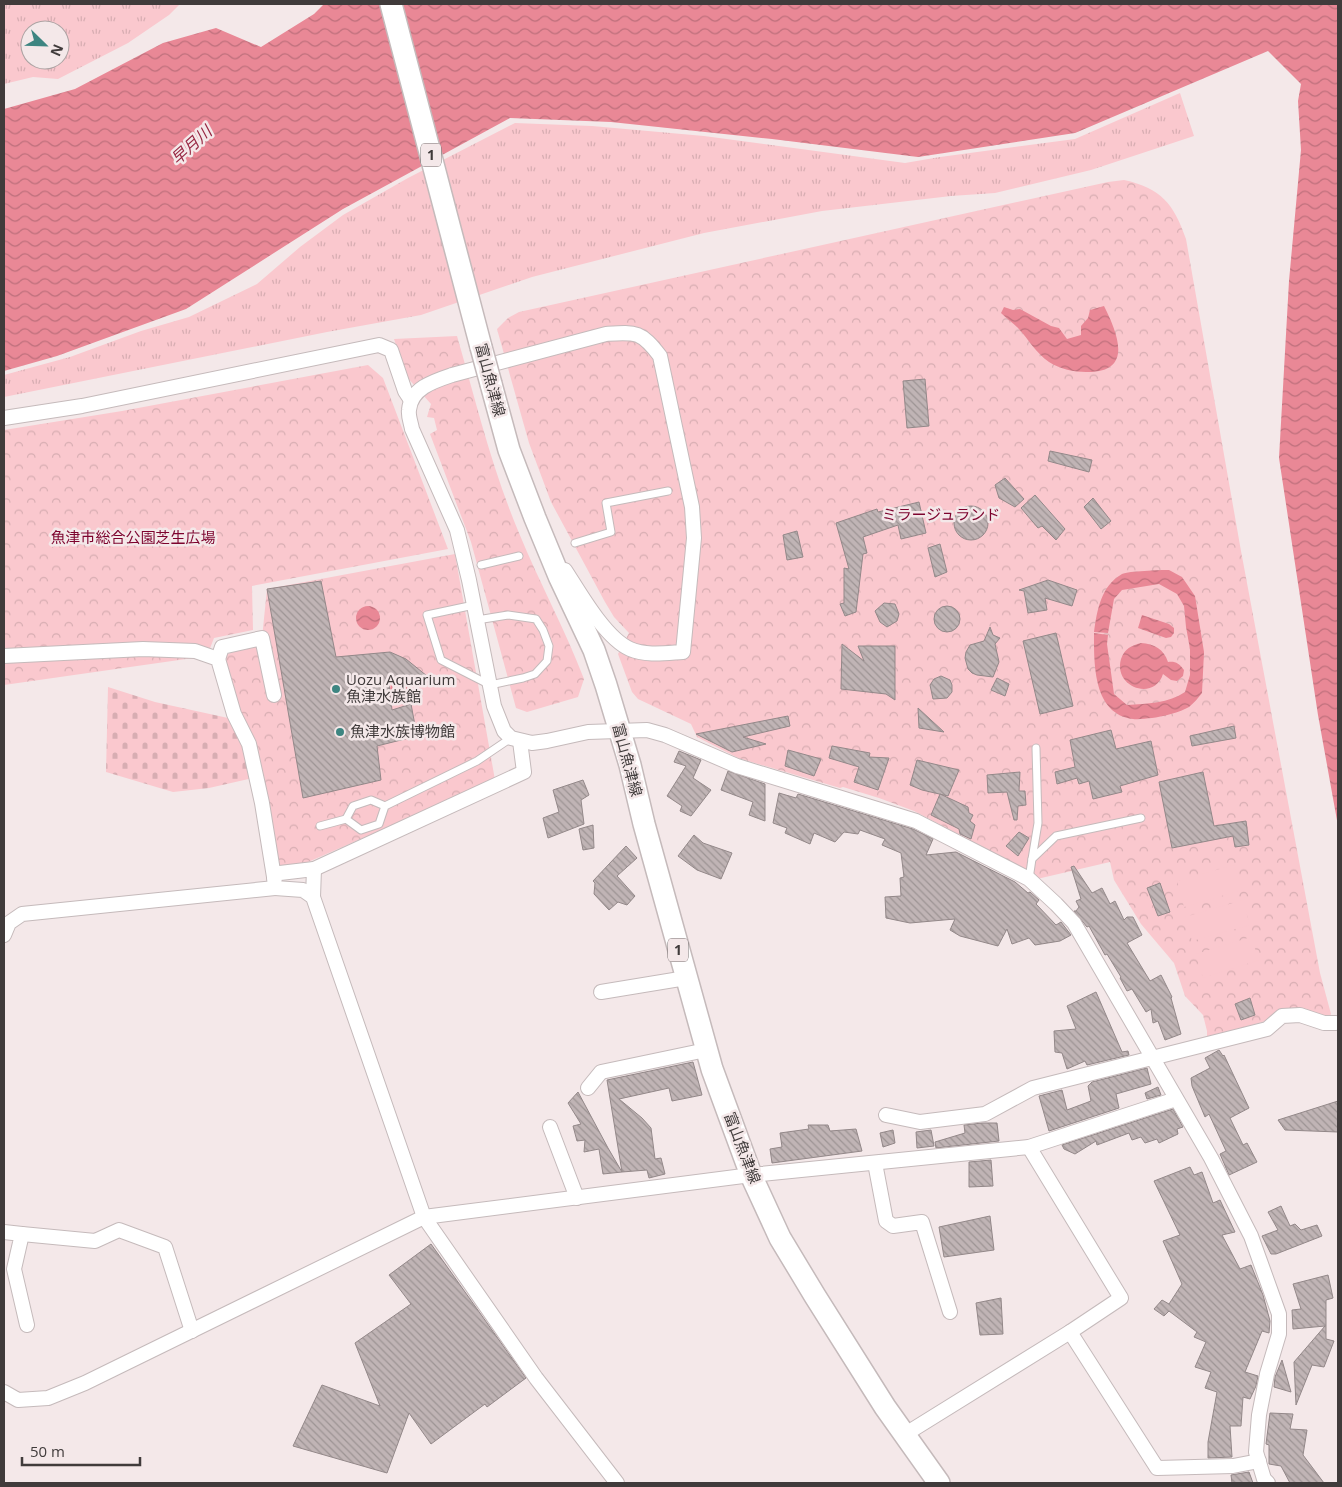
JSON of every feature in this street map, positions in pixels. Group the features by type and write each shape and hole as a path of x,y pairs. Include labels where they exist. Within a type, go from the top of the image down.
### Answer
{"main road":[{"name":"富山魚津線","path":"391,4 509,450 539,529 594,650 620,731 706,1050 751,1175 780,1238 880,1399 939,1483"}],"street":[{"path":"539,529 582,596 609,634 620,644 631,650 646,653 683,652 694,538 692,507 660,356 648,341 631,333 606,334 428,383 411,400 408,411 412,429 457,530 494,706 504,731 516,739 532,743 547,742 588,732 647,730 664,735 737,766 916,821 1029,879 1056,904 1074,923 1211,1158 1251,1236 1279,1314 1279,1334 1259,1415 1256,1452 1264,1479 1268,1483"},
{"path":"4,418 82,406 379,345 391,350 405,390 411,400"},
{"path":"274,695 262,638 222,647 218,660 234,714 249,744 262,803 275,883"},
{"path":"4,656 143,649 195,651 218,660"},
{"path":"275,883 280,873 314,869 524,772 516,739"},
{"path":"314,869 313,897 424,1217 536,1378 617,1483"},
{"path":"4,935 9,923 22,914 275,883 303,890 313,897"},
{"path":"601,992 686,978"},
{"path":"886,1115 920,1122 985,1114 1033,1088 1267,1029 1282,1016 1300,1015 1324,1023 1336,1022"},
{"path":"588,1088 601,1072 706,1050"},
{"path":"4,1392 18,1400 48,1398 85,1383 424,1217 751,1175 1029,1146 1176,1099"},
{"path":"550,1127 577,1198"},
{"path":"904,1435 1070,1332 1121,1298 1029,1146"},
{"path":"875,1163 886,1220 893,1226 922,1222 950,1312"},
{"path":"4,1232 95,1241 119,1230 166,1247 192,1331"},
{"path":"22,1234 14,1269 27,1325"},
{"path":"1070,1332 1157,1468 1233,1466 1259,1461"}],"lane":[{"path":"575,543 611,532 606,503 668,490"},
{"path":"481,565 519,556"},
{"path":"474,605 427,615 441,660 490,685 535,674 546,661 549,646 544,630 536,619 508,615 476,620"},
{"path":"346,819 362,830 379,824 385,806 477,761 516,739"},
{"path":"1029,879 1038,823 1036,748"},
{"path":"320,826 346,819 353,806 371,800 385,806"},
{"path":"1032,859 1056,836 1141,818"}],"green space":[{"path":"4,4 180,4 169,15 128,43 58,79 33,77 4,84"},
{"path":"1180,93 1194,136 1091,170 995,193 951,196 822,211 704,233 532,277 421,315 4,397 4,375 70,357 141,331 189,317 257,284 300,247 343,215 408,178 515,123 592,126 704,136 905,163 1075,139"},
{"name":"ミラージュランド","path":"1124,180 1148,188 1164,199 1176,216 1186,239 1241,551 1320,973 1331,1014 1329,1017 1274,1018 1207,1040 1203,1015 1185,996 1174,963 1141,924 1114,880 1110,862 1037,879 1004,858 914,811 843,787 840,788 738,758 697,737 691,724 638,699 632,692 618,654 629,633 614,617 605,602 551,502 529,443 497,329 508,318 519,312"},
{"path":"457,336 485,435 509,509 584,679 578,697 527,712 516,708 471,542 430,434 437,430 434,418 427,417 431,404 406,376 394,339"},
{"name":"魚津市総合公園芝生広場","path":"368,365 383,378 448,549 252,586 253,630 214,638 207,656 4,685 4,430 122,411"},
{"path":"455,554 495,780 274,877 259,780 218,659 262,638 267,589"},
{"path":"108,687 155,702 228,718 244,745 253,778 209,788 173,792 106,772"},
{"path":"1234,865 1242,890 1184,907 1177,881"},
{"path":"1243,900 1250,925 1192,941 1185,917"},
{"path":"1251,937 1259,960 1203,978 1196,954"}],"water":[{"name":"早月川","path":"324,4 1338,4 1338,826 1318,715 1279,458 1289,281 1301,150 1298,101 1301,84 1268,51 1075,133 918,157 611,122 510,118 343,209 186,309 57,356 4,371 4,109 75,89 163,43 216,28 261,47 314,14"},
{"path":"1104,306 1114,328 1118,350 1116,359 1111,366 1101,371 1067,370 1049,362 1036,350 1018,328 1001,313 1004,307 1013,310 1020,309 1051,326 1059,328 1067,339 1081,335 1081,326 1088,318 1090,310"},
{"path":"1169,570 1182,577 1195,596 1204,652 1202,693 1189,707 1181,711 1156,717 1133,719 1120,715 1110,708 1103,698 1098,686 1094,659 1094,633 1108,635 1107,644 1114,694 1127,705 1172,699 1185,692 1190,675 1190,649 1184,606 1177,594 1159,584 1122,590 1114,599 1108,633 1094,632 1097,615 1101,599 1109,585 1122,574 1137,571"},
{"path":"368,606 373,607 379,613 379,623 373,629 368,630 363,629 357,623 356,618 357,613 363,607"},
{"path":"1142,615 1169,624 1174,628 1174,633 1171,637 1166,638 1138,628"},
{"path":"1141,643 1158,648 1168,662 1179,664 1184,670 1183,676 1177,681 1171,680 1163,674 1158,683 1144,689 1136,688 1128,683 1120,669 1121,659 1124,652 1129,648"},
{"path":"399,681 405,684 408,690 405,696 399,699 393,696 390,690 393,684"}],"building":[{"path":"925,379 929,426 907,428 903,381"},
{"path":"1050,451 1092,460 1089,472 1048,461"},
{"path":"1005,478 1024,499 1015,507 999,498 995,485"},
{"path":"1035,495 1065,529 1056,540 1042,526 1038,528 1021,508"},
{"path":"1093,498 1111,521 1101,529 1084,507"},
{"path":"919,502 926,533 901,539 898,525 863,537 867,553 863,554 856,612 845,616 840,604 844,603 844,568 849,569 836,523 877,509 878,512"},
{"path":"971,506 978,507 983,511 987,516 987,530 983,535 978,539 971,540 964,539 959,535 955,530 954,523 955,516 959,511 964,507"},
{"path":"797,531 803,557 787,560 783,535"},
{"path":"940,544 947,572 935,577 928,548"},
{"path":"1048,580 1077,590 1072,606 1045,598 1047,610 1028,613 1024,591 1019,590"},
{"name":"Uozu Aquarium 魚津水族館","path":"321,581 336,657 390,652 406,659 427,676 389,684 392,710 411,704 417,736 377,746 381,780 303,798 267,589"},
{"path":"884,603 895,604 899,614 897,621 887,627 880,622 875,611"},
{"path":"947,606 956,610 960,619 956,628 947,632 938,628 934,619 938,610"},
{"path":"990,627 993,635 1000,638 995,644 999,662 993,677 972,673 968,669 965,658 970,645 984,641"},
{"path":"1056,633 1073,706 1040,714 1023,641"},
{"path":"842,644 864,661 858,646 895,646 895,700 886,694 841,689"},
{"path":"941,676 950,680 952,692 947,698 933,699 930,685 934,679"},
{"path":"997,678 1009,684 1005,696 991,690"},
{"path":"918,708 944,732 919,728"},
{"path":"788,716 790,726 743,737 766,744 732,752 696,734"},
{"path":"1234,726 1236,738 1192,746 1190,736"},
{"path":"1111,730 1116,749 1151,741 1158,775 1120,786 1122,792 1093,799 1089,781 1079,784 1077,778 1057,784 1055,772 1075,767 1070,740"},
{"path":"832,746 870,753 869,757 889,758 878,790 854,782 859,767 829,758"},
{"path":"788,750 821,759 814,776 785,766"},
{"path":"679,751 701,760 693,778 711,790 691,816 680,811 682,806 667,796 686,766 674,762"},
{"path":"917,760 959,770 948,796 910,785"},
{"path":"728,771 765,784 765,821 749,815 753,802 721,790"},
{"path":"1020,772 1019,791 1025,791 1026,805 1018,806 1017,820 1014,820 1007,792 988,793 987,775"},
{"path":"1203,772 1214,826 1246,821 1249,845 1235,847 1233,836 1172,848 1159,782"},
{"path":"583,780 589,795 581,800 584,824 548,838 543,818 559,812 553,790"},
{"path":"779,793 796,798 798,794 913,829 933,839 926,855 956,852 1015,882 1039,900 1036,904 1056,925 1061,922 1071,935 1060,941 1035,945 1029,938 1012,944 1007,929 998,946 960,936 950,930 955,919 910,923 886,918 885,897 901,896 900,878 904,877 901,853 882,845 885,839 860,830 858,834 844,832 835,842 814,833 810,844 785,833 787,828 773,823"},
{"path":"940,794 968,807 969,813 973,815 970,821 975,825 971,839 960,834 959,829 931,815"},
{"path":"593,825 594,848 583,850 579,829"},
{"path":"1019,832 1029,838 1018,856 1006,846"},
{"path":"694,835 703,843 732,853 721,879 697,870 678,856"},
{"path":"626,846 637,858 617,876 635,896 627,905 618,902 609,910 594,894 595,883 593,881"},
{"path":"1074,866 1092,893 1102,888 1110,904 1115,901 1124,920 1127,917 1133,917 1142,935 1127,943 1150,981 1161,975 1172,997 1181,1034 1165,1040 1158,1021 1153,1023 1151,1009 1146,1012 1132,989 1127,991 1121,977 1107,954 1105,955 1089,926 1087,927 1074,911 1079,907 1076,901 1081,899 1071,867"},
{"path":"1160,883 1170,912 1158,916 1147,888"},
{"path":"1096,992 1122,1052 1128,1051 1129,1055 1087,1065 1085,1061 1067,1069 1062,1053 1055,1052 1054,1031 1076,1029 1067,1006"},
{"path":"1250,998 1255,1015 1241,1020 1235,1004"},
{"path":"1219,1050 1224,1055 1249,1108 1230,1118 1243,1145 1247,1143 1257,1162 1229,1175 1220,1154 1226,1151 1209,1114 1205,1117 1192,1086 1191,1078 1210,1068 1205,1058"},
{"path":"693,1062 702,1095 672,1101 669,1088 619,1099 651,1128 655,1159 661,1158 665,1174 649,1178 647,1170 622,1172 607,1080"},
{"path":"1147,1068 1151,1084 1116,1094 1119,1108 1049,1131 1039,1096 1062,1090 1067,1110 1091,1101 1088,1086 1092,1082"},
{"path":"1158,1087 1161,1095 1147,1099 1145,1093"},
{"path":"578,1092 622,1172 603,1174 599,1149 584,1152 585,1140 577,1141 573,1126 581,1124 568,1103"},
{"path":"1338,1101 1338,1132 1285,1130 1278,1120"},
{"path":"1173,1109 1183,1127 1177,1129 1178,1134 1159,1143 1157,1139 1145,1143 1141,1137 1132,1140 1129,1133 1097,1145 1096,1141 1075,1154 1064,1149 1062,1145"},
{"path":"997,1123 999,1141 936,1148 935,1142 965,1133 964,1125"},
{"path":"808,1125 828,1125 830,1131 856,1129 862,1151 772,1163 770,1149 782,1147 780,1133 809,1129"},
{"path":"893,1130 895,1143 883,1147 880,1133"},
{"path":"931,1130 934,1146 917,1148 916,1132"},
{"path":"991,1160 993,1186 969,1187 969,1162"},
{"path":"1190,1167 1194,1175 1202,1172 1213,1203 1220,1200 1235,1232 1222,1235 1240,1269 1251,1265 1263,1295 1270,1321 1269,1333 1262,1331 1245,1372 1258,1376 1250,1399 1243,1397 1241,1426 1230,1426 1232,1457 1208,1458 1208,1442 1217,1392 1205,1388 1211,1372 1195,1367 1206,1342 1194,1337 1197,1332 1169,1311 1164,1316 1154,1309 1162,1300 1169,1304 1182,1284 1163,1241 1180,1235 1154,1181"},
{"path":"1281,1206 1290,1226 1295,1224 1301,1230 1317,1225 1322,1236 1276,1254 1271,1254 1262,1236 1278,1230 1268,1212"},
{"path":"990,1216 994,1250 944,1257 939,1227"},
{"path":"431,1244 526,1378 487,1407 485,1404 431,1444 409,1413 387,1473 293,1446 322,1385 380,1406 355,1343 411,1304 389,1275"},
{"path":"1328,1275 1333,1298 1326,1300 1326,1339 1334,1341 1324,1367 1312,1365 1296,1405 1294,1362 1325,1326 1293,1329 1292,1310 1301,1309 1293,1284"},
{"path":"1001,1298 1003,1334 980,1335 976,1303"},
{"path":"1282,1360 1291,1392 1274,1387 1275,1377"},
{"path":"1270,1413 1293,1414 1290,1429 1307,1430 1303,1455 1324,1483 1290,1483 1281,1466 1269,1464 1269,1445 1266,1444"},
{"path":"1249,1472 1253,1483 1232,1483 1231,1475"}],"place":[{"name":"Uozu Aquarium 魚津水族館","path":"336,689"},
{"name":"魚津水族博物館","path":"340,732"}]}
